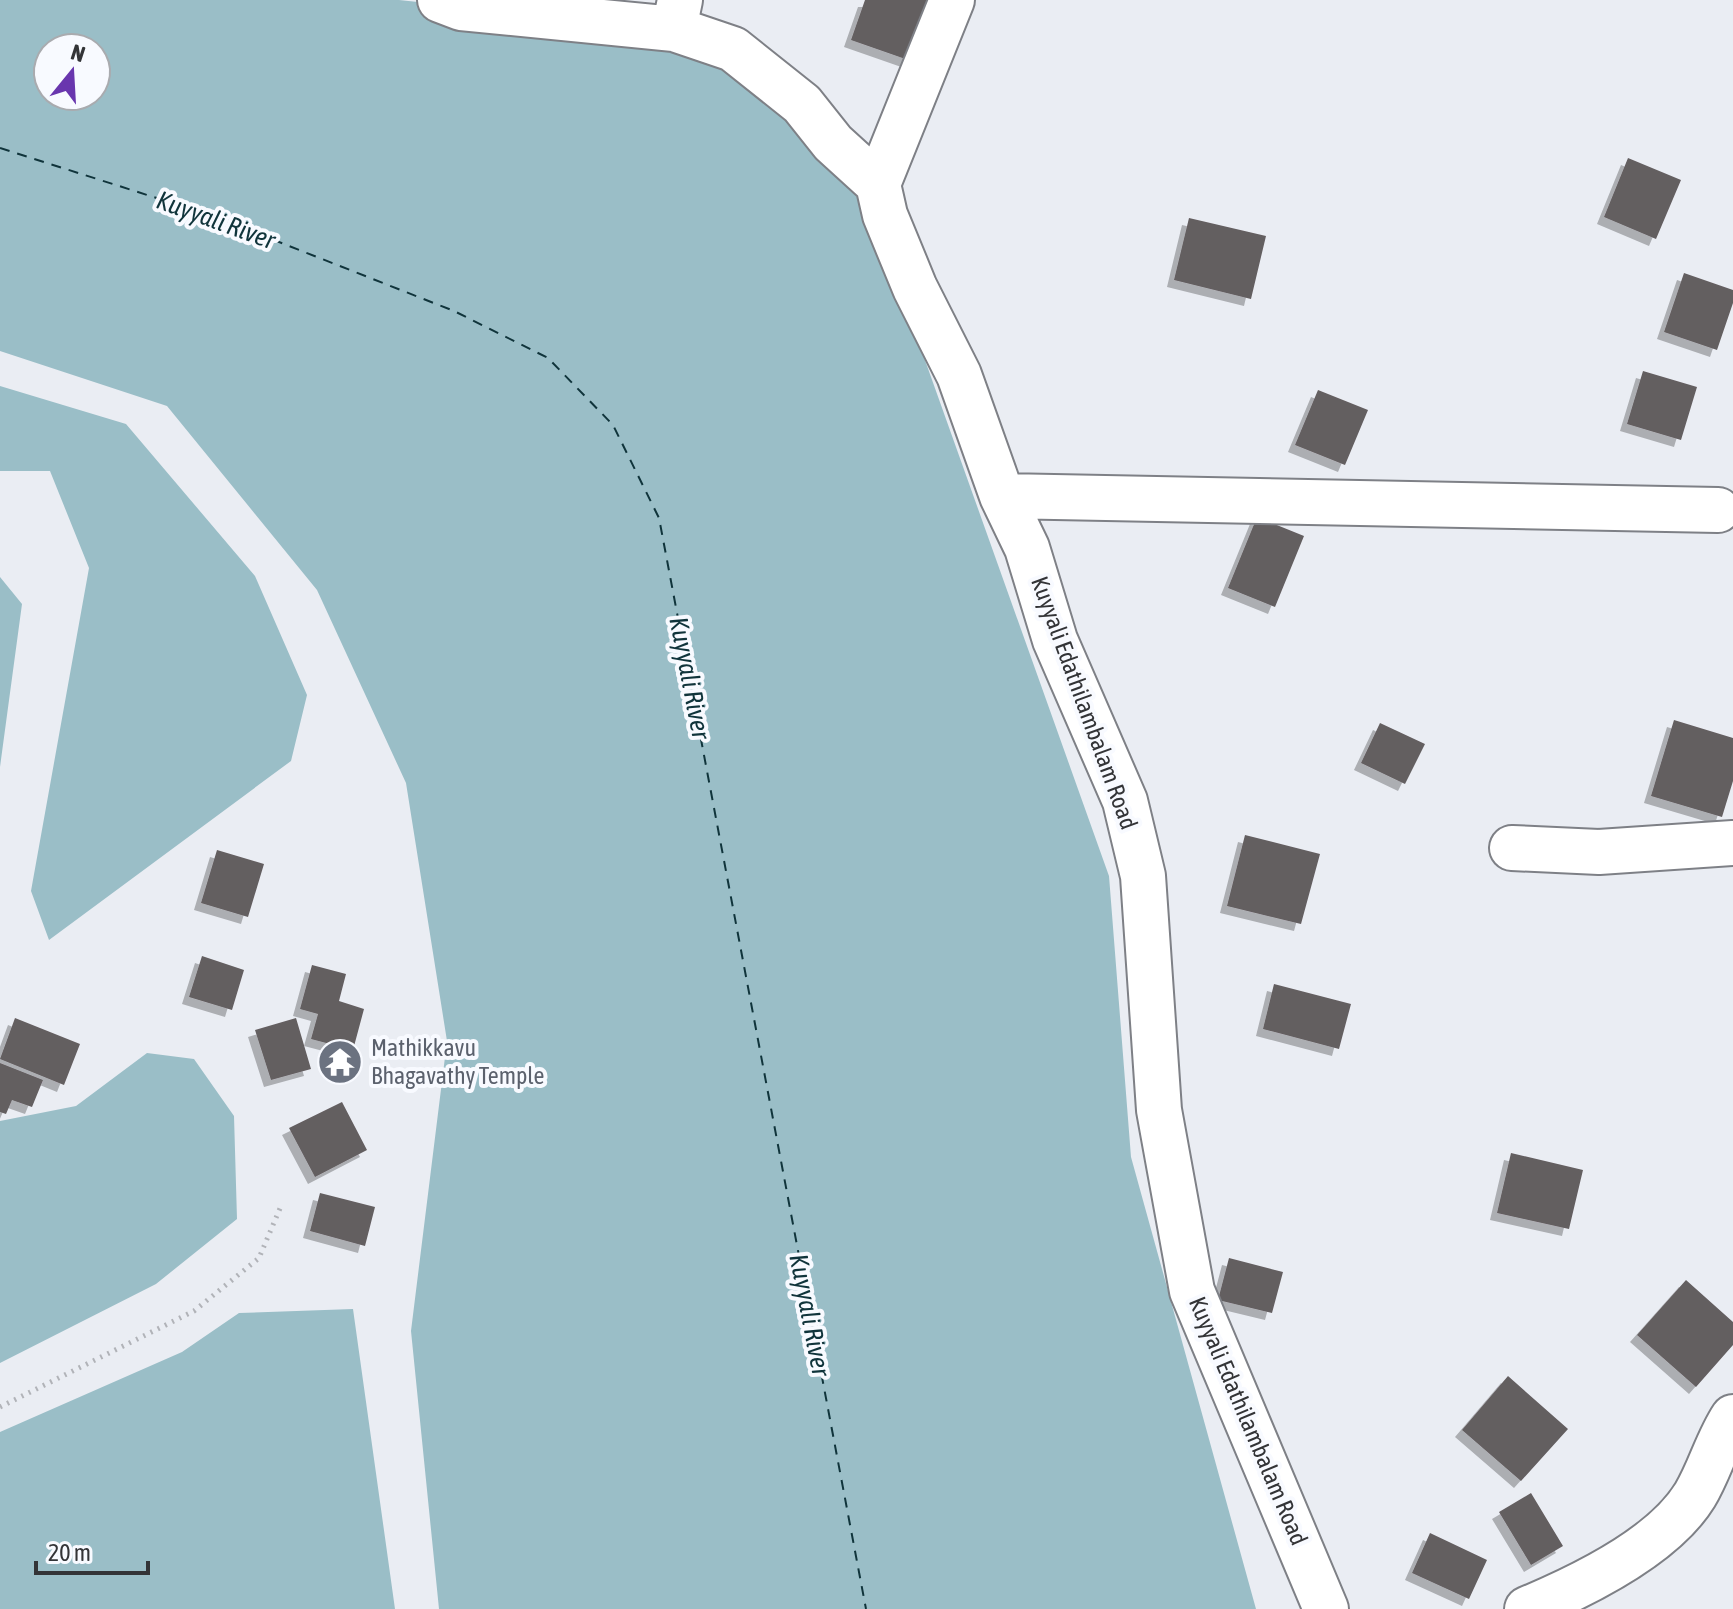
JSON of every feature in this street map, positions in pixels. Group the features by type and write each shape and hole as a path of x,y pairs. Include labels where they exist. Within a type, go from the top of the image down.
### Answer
{"street":[{"path":"440,0 461,8 677,15 733,49 802,104 833,143 878,184 952,0"},
{"name":"Kuyyali Edathilambalam Road","path":"878,184 885,215 915,288 959,375 1002,496 1027,548 1055,640 1125,801 1143,876 1159,1110 1192,1291 1326,1609"},
{"path":"1002,496 1718,510"},
{"path":"1512,848 1599,852 1733,843"},
{"path":"1527,1609 1597,1578 1666,1525 1695,1496 1733,1417"}],"path":[{"path":"0,1407 194,1311 259,1258 281,1206"}],"water":[{"name":"Kuyyali River","path":"0,0 399,0 673,29 751,82 826,158 875,220 1109,876 1131,1157 1256,1609 439,1609 411,1331 447,1041 406,783 317,590 167,406 0,351"},
{"path":"0,386 126,424 255,576 307,695 291,761 49,940 31,891 89,568 50,471 0,471"},
{"path":"0,577 22,604 0,767"},
{"path":"147,1053 194,1059 234,1116 237,1219 156,1284 0,1363 0,1121 76,1106"},
{"path":"353,1309 395,1609 0,1609 0,1432 182,1352 239,1313"}],"building":[{"path":"865,0 936,0 914,62 851,40"},
{"path":"1628,158 1681,180 1656,239 1604,217"},
{"path":"1189,218 1266,236 1251,299 1174,280"},
{"path":"1684,273 1733,290 1733,303 1717,350 1664,332"},
{"path":"1643,371 1697,387 1681,440 1627,424"},
{"path":"1318,390 1368,410 1345,465 1295,445"},
{"path":"1257,517 1304,536 1275,607 1228,588"},
{"path":"1674,720 1733,738 1733,781 1722,817 1651,796"},
{"path":"1380,723 1425,744 1405,784 1361,763"},
{"path":"1245,835 1320,854 1301,924 1227,906"},
{"path":"217,850 264,864 248,917 201,903"},
{"path":"202,956 244,970 232,1010 189,997"},
{"path":"312,965 346,974 339,1001 364,1009 353,1050 311,1039 318,1014 300,1009"},
{"path":"1274,984 1351,1004 1339,1049 1263,1029"},
{"path":"15,1018 80,1044 64,1085 0,1059"},
{"path":"296,1018 311,1069 271,1080 255,1030"},
{"path":"0,1063 43,1080 32,1107 12,1100 6,1114 0,1112"},
{"path":"342,1102 367,1150 315,1177 289,1128"},
{"path":"1511,1153 1583,1170 1569,1229 1497,1213"},
{"path":"320,1193 375,1207 365,1246 310,1231"},
{"path":"1229,1258 1283,1272 1272,1313 1218,1300"},
{"path":"1686,1280 1733,1322 1733,1345 1696,1387 1637,1335"},
{"path":"1508,1376 1568,1429 1521,1481 1462,1430"},
{"path":"1531,1493 1563,1546 1531,1565 1499,1512"},
{"path":"1430,1533 1487,1560 1469,1599 1412,1573"}],"ferry route":[{"path":"0,148 213,216 454,311 548,358 613,425 659,518 866,1609"}],"place":[{"name":"Mathikkavu Bhagavathy Temple","path":"340,1062"}]}
